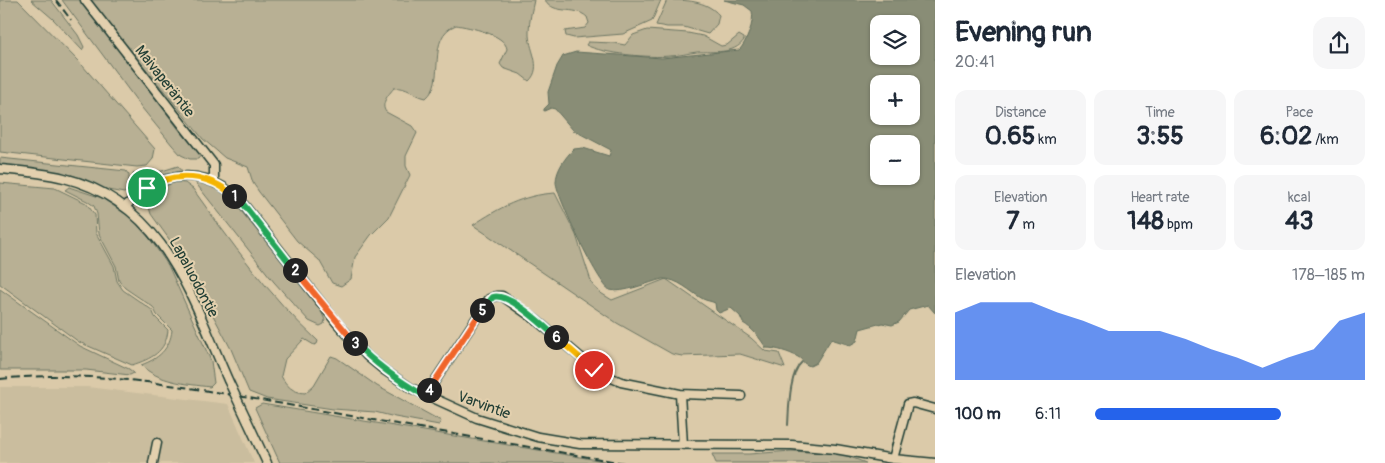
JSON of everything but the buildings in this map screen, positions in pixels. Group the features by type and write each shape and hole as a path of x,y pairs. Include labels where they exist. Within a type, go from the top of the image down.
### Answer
{"street":[{"name":"Maivaperäntie","path":"85,0 214,165 214,182"},
{"name":"Lapaluodontie","path":"0,169 65,178 98,191 126,206 156,236 188,290 267,463"},
{"name":"Varvintie","path":"126,206 141,192 163,180 187,176 214,182 226,189 244,205 337,323 367,356 399,381 425,396 495,424 555,440 594,445 792,445 835,449 893,459 935,462"},
{"path":"425,396 489,299 499,296 504,297 528,313 598,372 621,382 680,394 741,396"},
{"path":"680,394 683,445"},
{"path":"893,459 907,406 913,403 935,409"},
{"path":"154,463 157,443"}],"shaded area":[{"path":"0,0 18,0 82,65 155,149 153,159 147,166 137,167 0,152"},
{"path":"31,0 51,0 78,35 84,47 82,50 53,19"},
{"path":"62,0 81,0 180,131 201,155 198,159 190,159 181,155 172,145 142,108"},
{"path":"90,0 534,0 529,38 535,70 529,81 520,74 503,68 500,64 507,49 500,39 486,32 456,25 447,31 441,39 438,49 435,81 432,90 426,98 403,88 394,88 386,100 384,109 386,112 412,126 417,133 406,156 406,166 410,175 389,217 371,235 355,257 351,279 341,286 332,283 319,260 297,241 253,183 248,167 225,158 203,139"},
{"path":"545,0 661,0 652,21 623,34 574,38 566,36 565,31 585,28 589,23 587,17 582,13 554,8"},
{"path":"667,0 688,1 708,6 719,15 717,24 708,34 684,27 656,25"},
{"path":"724,0 935,0 935,313 928,305 909,310 899,322 892,325 882,323 860,329 857,341 850,345 831,339 816,363 810,366 791,353 766,348 756,334 743,323 740,316 731,308 719,313 716,310 715,303 703,299 684,286 668,279 629,289 610,290 597,273 579,239 563,204 556,177 562,164 574,149 583,148 609,156 611,150 573,130 555,109 551,108 544,111 549,104 548,92 557,66 563,56 576,52 662,58 739,50 747,38 751,26 752,11 744,5"},
{"path":"647,30 703,36 721,46 727,45 739,35 744,40 740,45 729,50 697,52 677,56 639,56 603,51 586,45 588,42 625,45 633,35"},
{"path":"0,158 126,171 129,175 129,189 124,193 108,190 72,175 0,165"},
{"path":"178,166 183,172 153,179 133,188 133,173 162,171"},
{"path":"194,181 219,190 233,201 320,309 325,320 324,324 320,326 309,321 274,282"},
{"path":"175,182 185,183 193,189 236,249 267,287 318,341 314,345 304,339 285,359 281,376 288,386 293,390 305,393 314,385 331,356 337,358 377,386 441,421 439,425 375,412 333,409 267,399 249,392 231,349 182,257 151,214 148,204 151,196 157,189"},
{"path":"0,183 55,188 86,203 95,215 96,233 114,266 117,281 123,290 152,310 155,317 168,330 164,344 156,354 132,365 79,342 0,284"},
{"path":"69,187 102,198 131,218 150,239 168,265 211,361 214,383 210,387 164,379 141,365 153,360 166,348 172,330 157,315 153,307 125,288 119,281 116,266 99,234 97,214 94,206 65,190"},
{"path":"555,193 576,235 592,284 599,292 612,300 666,279 751,338 765,351 779,353 785,368 740,354 682,356 672,354 617,323 473,225 511,203 532,196"},
{"path":"0,289 80,346 134,373 130,375 86,370 0,370"},
{"path":"0,387 87,387 228,404 254,463 0,463"},
{"path":"262,404 616,463 280,463 255,408"},
{"path":"792,451 842,454 866,463 716,463 712,454 749,454"}],"waterway":[{"path":"788,425 792,383 794,374 802,362"}],"railway":[{"path":"56,0 71,20"},
{"path":"0,379 75,376 151,382 624,463"}],"route":[{"path":"147,188 163,180 187,176 202,178 226,189 244,205 337,323 367,356 399,381 425,396 489,299 496,296 504,297 528,313 594,370"}]}
